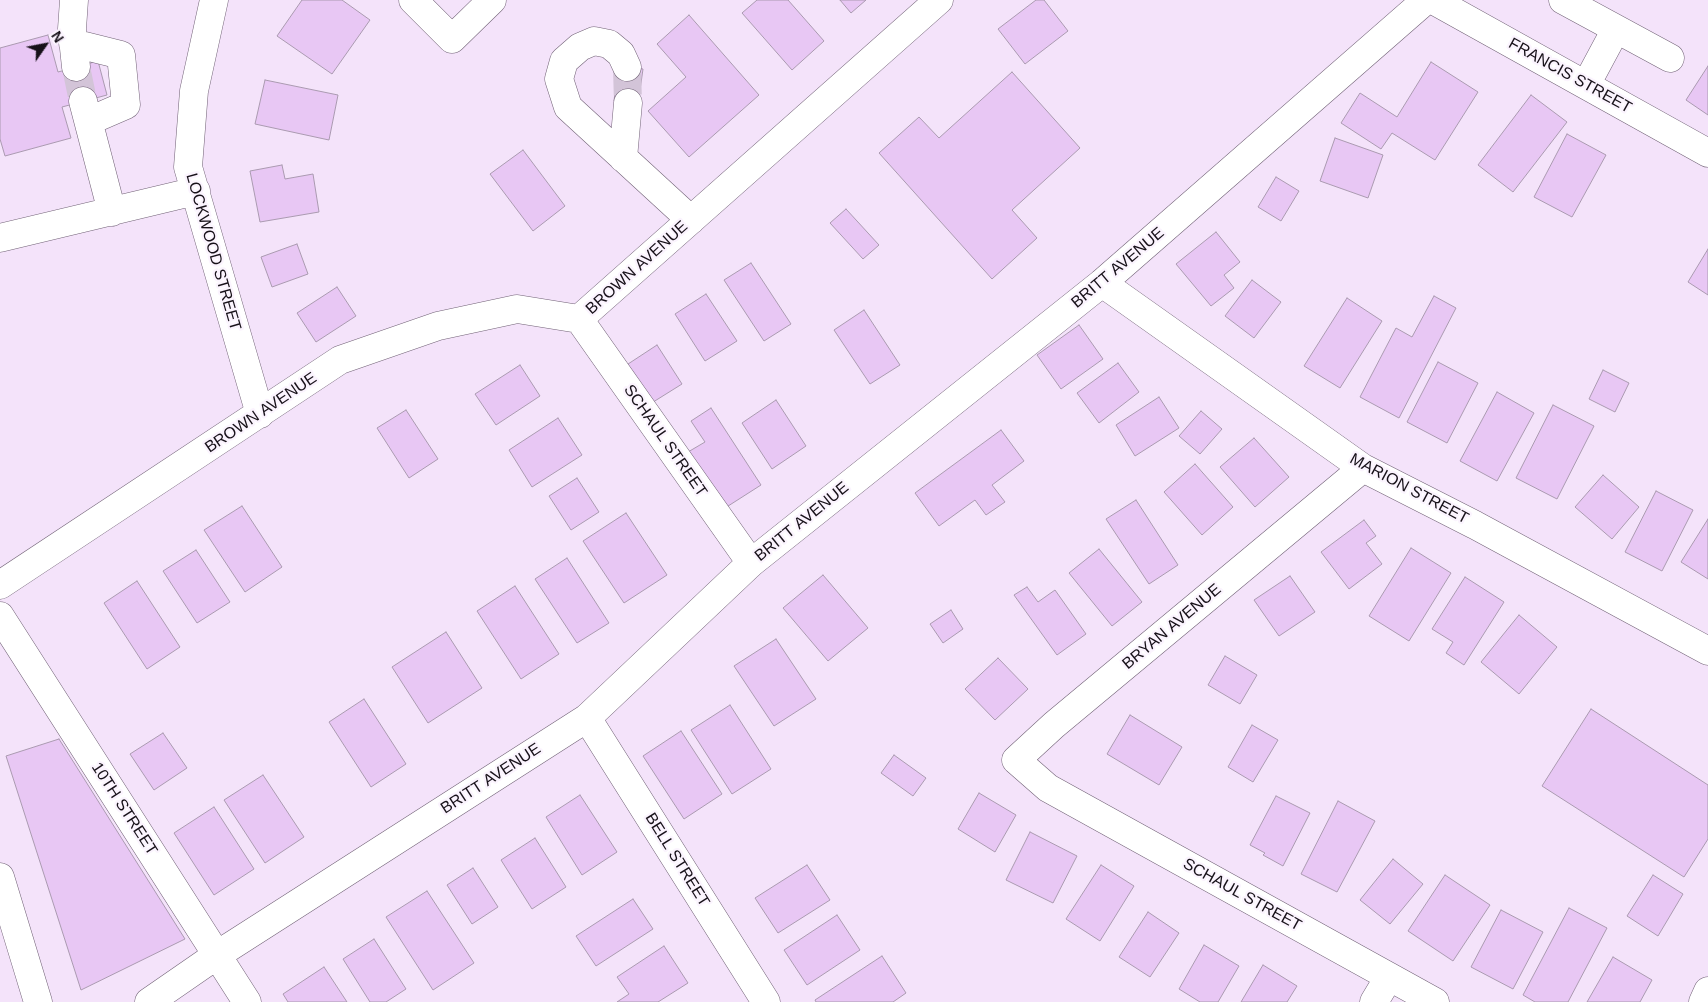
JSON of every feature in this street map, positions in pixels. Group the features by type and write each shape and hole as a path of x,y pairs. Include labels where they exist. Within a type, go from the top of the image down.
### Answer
{"street":[{"path":"74,0 74,55 121,55 126,105 86,111 112,212"},
{"name":"LOCKWOOD STREET","path":"214,0 194,91 188,167 260,414"},
{"path":"413,0 452,39 492,0"},
{"name":"BROWN AVENUE","path":"0,585 340,360 438,326 517,309 579,319 939,0"},
{"name":"BRITT AVENUE","path":"149,1002 217,955 587,718 751,563 1102,283 1426,0"},
{"name":"FRANCIS STREET","path":"1432,0 1708,153"},
{"path":"1562,0 1670,58"},
{"path":"1586,85 1616,29"},
{"path":"628,67 621,54 609,44 594,41 580,47 564,61 559,79 568,107 691,220"},
{"path":"623,158 628,103"},
{"path":"0,238 196,191"},
{"name":"MARION STREET","path":"1102,283 1363,468 1475,525 1708,651"},
{"name":"SCHAUL STREET","path":"579,319 751,563"},
{"name":"BRYAN AVENUE","path":"1048,788 1016,760 1054,725 1363,468"},
{"name":"10TH STREET","path":"0,616 247,1002"},
{"name":"BELL STREET","path":"587,718 766,1002"},
{"name":"SCHAUL STREET","path":"1048,788 1435,1002"},
{"path":"0,877 38,1002"},
{"path":"1374,1002 1389,977"},
{"path":"1702,1002 1708,991"}],"building":[{"path":"302,0 342,0 370,20 332,74 277,36"},
{"path":"757,0 788,0 824,41 792,70 742,13"},
{"path":"840,0 866,0 851,13"},
{"path":"1036,0 1044,0 1068,31 1025,64 998,29"},
{"path":"689,15 759,95 689,157 648,111 686,77 657,44"},
{"path":"48,35 58,72 98,61 107,95 62,107 71,138 5,156 0,139 0,48"},
{"path":"1431,62 1478,92 1435,160 1392,133 1381,149 1341,123 1360,93 1397,117"},
{"path":"618,65 643,69 638,104 614,101"},
{"path":"1708,66 1708,115 1686,100"},
{"path":"1012,72 1080,148 1012,210 1037,238 992,279 879,153 919,117 939,138"},
{"path":"265,80 338,95 329,140 255,124"},
{"path":"1531,95 1567,122 1513,192 1478,165"},
{"path":"1567,134 1606,155 1572,217 1534,197"},
{"path":"1335,138 1383,155 1368,198 1320,181"},
{"path":"523,150 565,206 533,231 490,174"},
{"path":"282,165 285,179 313,174 319,212 260,222 250,171"},
{"path":"1276,177 1299,191 1281,221 1258,207"},
{"path":"846,209 879,245 863,259 830,223"},
{"path":"1216,232 1240,262 1224,275 1234,288 1211,306 1176,264"},
{"path":"297,244 308,274 272,287 261,257"},
{"path":"1708,249 1708,295 1688,282"},
{"path":"751,263 791,324 764,341 724,280"},
{"path":"1252,280 1281,302 1254,338 1225,316"},
{"path":"337,287 356,316 316,342 297,313"},
{"path":"706,294 737,341 705,361 675,314"},
{"path":"1434,296 1456,308 1399,418 1360,397 1396,328 1412,337"},
{"path":"1347,298 1382,321 1340,388 1304,366"},
{"path":"864,310 900,365 870,384 834,330"},
{"path":"1079,325 1103,359 1061,389 1037,355"},
{"path":"657,345 682,384 650,404 625,366"},
{"path":"1438,362 1478,383 1447,443 1407,422"},
{"path":"1118,363 1139,392 1099,423 1077,393"},
{"path":"520,365 540,396 496,425 475,394"},
{"path":"1603,370 1629,383 1615,412 1589,399"},
{"path":"1497,392 1534,413 1497,481 1460,461"},
{"path":"1159,397 1179,428 1135,456 1116,425"},
{"path":"776,400 806,446 772,469 742,423"},
{"path":"1553,405 1594,426 1557,499 1516,478"},
{"path":"711,408 761,485 725,508 688,452 705,442 691,421"},
{"path":"406,410 438,459 409,478 377,428"},
{"path":"1201,411 1222,429 1200,454 1179,436"},
{"path":"558,418 582,455 532,487 509,450"},
{"path":"1001,430 1024,461 992,485 1005,502 986,515 975,500 939,526 915,493"},
{"path":"1254,438 1289,477 1255,507 1220,467"},
{"path":"1195,464 1233,507 1202,535 1164,492"},
{"path":"1603,475 1639,507 1612,539 1575,507"},
{"path":"577,478 599,512 571,530 549,496"},
{"path":"1656,491 1693,510 1662,571 1625,552"},
{"path":"1136,500 1178,565 1149,584 1106,519"},
{"path":"242,506 282,567 245,592 204,530"},
{"path":"626,513 667,575 624,603 583,541"},
{"path":"1708,519 1708,579 1681,562"},
{"path":"1364,520 1376,536 1366,543 1382,564 1349,589 1321,552"},
{"path":"1411,548 1451,573 1409,641 1369,616"},
{"path":"1099,549 1142,602 1112,626 1069,573"},
{"path":"196,550 230,602 197,623 163,571"},
{"path":"567,558 609,623 577,643 535,579"},
{"path":"823,575 868,628 828,661 783,608"},
{"path":"1290,576 1315,612 1279,636 1254,600"},
{"path":"1465,577 1504,602 1464,665 1446,653 1453,642 1432,629"},
{"path":"137,581 180,647 147,669 104,603"},
{"path":"515,586 559,654 521,679 477,611"},
{"path":"1027,587 1038,602 1055,590 1086,634 1057,655 1014,595"},
{"path":"951,610 963,629 943,643 930,624"},
{"path":"1519,615 1557,647 1519,694 1481,662"},
{"path":"446,632 482,688 428,723 392,667"},
{"path":"776,639 816,699 774,726 734,666"},
{"path":"1225,656 1257,675 1240,704 1208,685"},
{"path":"998,658 1028,689 995,720 965,689"},
{"path":"364,699 406,764 371,787 329,722"},
{"path":"730,705 771,769 732,794 691,730"},
{"path":"1591,709 1708,785 1708,839 1684,877 1542,786"},
{"path":"1130,715 1182,747 1159,785 1107,754"},
{"path":"1252,725 1278,740 1253,782 1228,767"},
{"path":"681,731 722,794 684,819 643,756"},
{"path":"163,733 187,768 154,790 130,754"},
{"path":"59,739 185,939 81,990 6,756"},
{"path":"894,755 926,778 913,796 881,773"},
{"path":"263,775 304,837 265,863 224,800"},
{"path":"979,793 1016,815 995,852 958,829"},
{"path":"580,795 617,852 582,875 546,817"},
{"path":"1276,796 1310,813 1283,866 1250,845"},
{"path":"1338,801 1375,821 1337,892 1301,874"},
{"path":"214,807 254,869 214,895 174,833"},
{"path":"1030,832 1077,856 1053,903 1006,880"},
{"path":"535,838 566,887 532,909 501,860"},
{"path":"1393,859 1423,884 1390,924 1360,900"},
{"path":"807,865 830,900 778,933 755,898"},
{"path":"1101,865 1134,886 1100,941 1066,919"},
{"path":"473,868 498,907 472,924 447,885"},
{"path":"1445,875 1490,905 1453,961 1408,931"},
{"path":"1653,875 1683,894 1658,936 1627,916"},
{"path":"427,891 474,963 433,990 386,917"},
{"path":"633,899 653,929 596,966 576,936"},
{"path":"1569,908 1607,928 1568,1002 1535,1002 1523,995"},
{"path":"1501,910 1543,932 1513,989 1471,967"},
{"path":"1148,912 1179,933 1150,977 1119,957"},
{"path":"837,915 860,950 807,985 784,950"},
{"path":"374,939 406,989 386,1002 370,1002 343,959"},
{"path":"1204,945 1239,966 1218,1002 1200,1002 1179,989"},
{"path":"664,946 688,983 658,1002 617,1002 629,994 617,977"},
{"path":"882,956 906,993 893,1002 816,1002 815,1000"},
{"path":"1613,957 1652,980 1640,1002 1587,1002"},
{"path":"1263,965 1297,986 1287,1002 1241,1002"},
{"path":"324,967 347,1002 288,1002 283,994"}],"tunnel":[{"path":"76,67 83,101"},
{"path":"627,67 628,103"}]}
